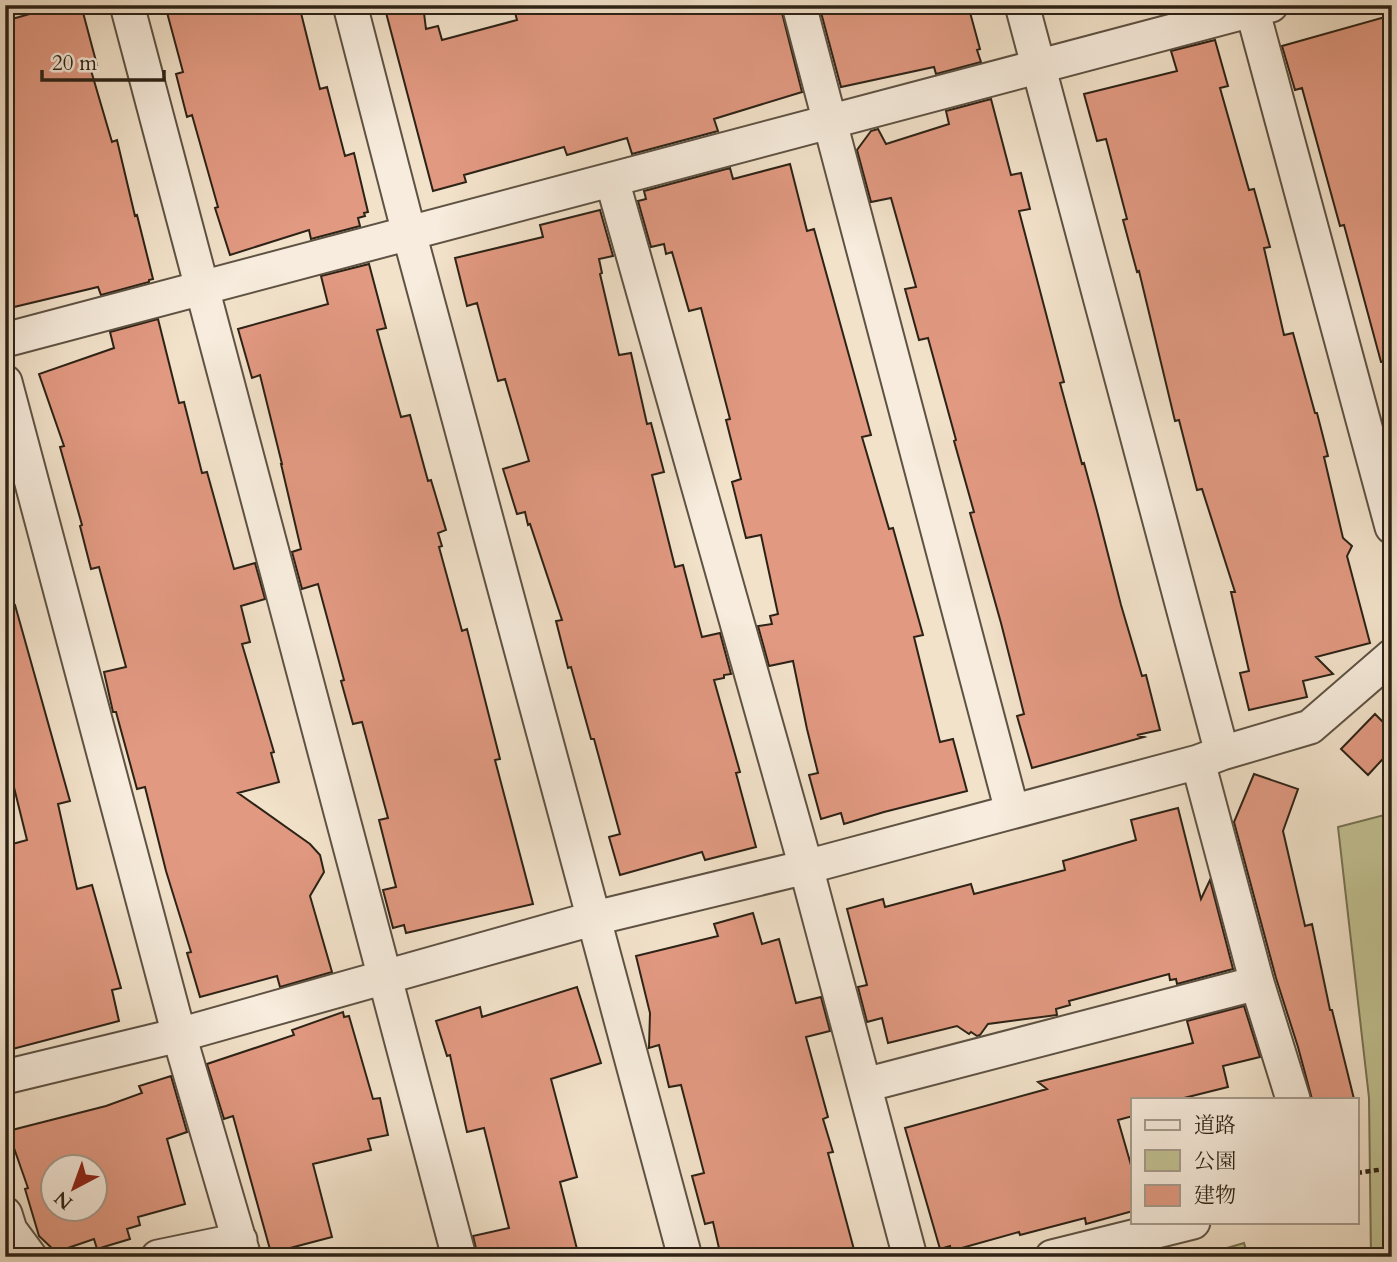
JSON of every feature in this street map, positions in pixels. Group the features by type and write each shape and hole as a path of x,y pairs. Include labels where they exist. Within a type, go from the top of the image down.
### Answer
{"street":[{"path":"127,5 459,1257"},
{"path":"799,5 1012,811"},
{"path":"1022,5 1210,757 1258,983 1293,1098"},
{"path":"351,6 409,233 685,1257"},
{"path":"5,340 1258,7 1392,527"},
{"path":"612,180 806,867 910,1257"},
{"path":"5,382 179,1035 242,1248 158,1257"},
{"path":"5,1077 179,1035 595,918 806,867 1210,757 1310,727 1392,656"},
{"path":"865,1085 1258,983"},
{"path":"5,1214 9,1230 30,1257"},
{"path":"1052,1257 1185,1224"}],"path":[{"path":"1358,1173 1392,1168"}],"green space":[{"path":"1392,813 1392,1257 1371,1257 1369,1098 1338,827"},
{"path":"1244,1243 1248,1257 1196,1257"}],"building":[{"path":"61,5 81,5 97,65 90,67 112,142 117,140 153,279 101,295 98,287 14,307 5,271 5,21"},
{"path":"165,5 299,5 320,89 327,87 345,156 354,153 368,212 358,218 360,226 311,239 309,230 230,255 215,208 218,207 192,115 187,117 176,74 183,72"},
{"path":"384,5 423,5 426,29 438,26 442,40 517,20 513,5 780,5 802,92 714,119 718,131 632,154 627,138 567,155 564,147 464,175 466,182 433,191"},
{"path":"819,5 968,5 981,62 936,74 934,67 841,87"},
{"path":"1158,5 1195,5 1160,14"},
{"path":"1392,15 1392,361 1381,362 1344,225 1340,226 1302,88 1295,90 1282,46"},
{"path":"1215,40 1228,86 1220,88 1249,190 1254,189 1270,247 1264,248 1284,335 1293,333 1317,413 1328,456 1324,457 1343,538 1352,546 1347,556 1370,643 1316,657 1333,674 1303,681 1307,697 1249,710 1240,673 1249,671 1231,592 1235,592 1202,489 1197,490 1179,420 1175,421 1139,271 1137,272 1123,220 1127,219 1106,139 1097,141 1084,94 1177,71 1171,51"},
{"path":"991,99 1011,175 1021,173 1030,209 1019,211 1064,382 1060,383 1121,605 1142,676 1146,675 1160,730 1137,735 1144,737 1032,768 1017,716 1024,714 970,513 974,512 954,441 956,440 928,338 919,340 905,289 916,287 891,198 871,202 857,150 871,131 878,129 886,144 949,124 946,111"},
{"path":"790,164 807,231 814,229 871,435 862,437 889,529 893,528 923,635 914,637 940,742 953,739 967,791 844,824 841,813 821,819 809,775 818,773 793,661 769,666 758,626 772,624 770,616 778,614 761,535 746,538 732,482 741,479 726,420 730,419 701,308 689,311 672,252 666,254 664,244 651,247 638,201 646,199 644,191 730,168 733,179"},
{"path":"600,210 613,256 599,259 600,274 619,355 631,353 647,424 651,423 664,472 652,475 675,567 683,565 702,637 720,633 731,674 714,680 740,772 736,773 756,847 705,860 702,852 620,875 609,837 620,834 594,739 591,739 571,667 568,668 556,621 562,620 530,524 528,525 525,512 517,514 503,469 529,461 505,379 498,381 477,303 467,306 455,258 543,237 540,225"},
{"path":"369,264 386,328 377,330 401,417 410,415 428,481 431,480 446,530 438,533 442,546 439,547 462,631 467,629 500,759 495,760 533,904 406,933 404,925 393,928 383,890 396,887 379,820 388,818 362,722 353,724 318,584 302,589 292,552 301,549 282,464 260,375 252,378 238,329 328,304 321,276"},
{"path":"158,319 179,403 184,402 202,473 207,472 234,569 255,563 265,599 241,606 250,642 242,644 274,752 271,753 279,782 238,793 310,844 320,855 324,872 310,896 332,972 280,987 277,976 200,997 187,953 191,952 166,871 145,787 137,789 116,712 113,712 104,672 126,667 99,567 91,569 80,526 82,525 60,447 64,446 39,374 114,348 110,332"},
{"path":"15,605 70,801 58,804 77,889 92,885 121,988 112,990 119,1021 5,1051 5,846 27,840 5,751 5,607"},
{"path":"1375,714 1392,731 1392,749 1368,775 1341,749"},
{"path":"1254,774 1298,789 1283,831 1305,926 1312,924 1330,1010 1354,1098 1312,1098 1234,822"},
{"path":"1178,808 1201,899 1210,880 1233,969 1177,984 1176,979 1170,980 1169,974 1069,1001 1070,1005 1056,1009 1057,1015 988,1024 977,1036 957,1026 888,1043 882,1018 867,1022 858,987 867,985 847,909 883,899 885,907 971,884 974,894 1065,870 1063,861 1136,840 1131,820"},
{"path":"753,913 762,944 779,939 796,1003 821,997 830,1031 806,1037 828,1117 823,1119 833,1152 828,1153 856,1257 721,1257 713,1222 705,1224 692,1176 704,1173 681,1085 669,1087 659,1045 649,1048 650,1013 636,956 718,936 714,924"},
{"path":"577,987 601,1063 551,1079 577,1177 560,1182 579,1257 478,1257 473,1236 509,1228 484,1128 467,1132 450,1055 447,1056 436,1021 480,1007 482,1017"},
{"path":"1244,1006 1260,1057 1223,1066 1228,1087 1184,1098 1131,1098 1131,1117 1118,1120 1131,1165 1131,1212 1086,1224 1085,1218 1020,1235 1019,1232 951,1251 950,1246 940,1249 905,1128 1047,1089 1038,1082 1193,1043 1187,1021"},
{"path":"343,1012 344,1017 349,1016 373,1099 380,1098 388,1135 368,1139 371,1150 313,1164 332,1237 271,1253 233,1116 224,1119 207,1064 294,1035 292,1030"},
{"path":"171,1076 187,1132 167,1139 185,1204 138,1217 140,1225 127,1229 130,1239 97,1249 94,1239 56,1252 39,1236 25,1189 28,1188 8,1131 106,1106 142,1093 139,1086"}]}
